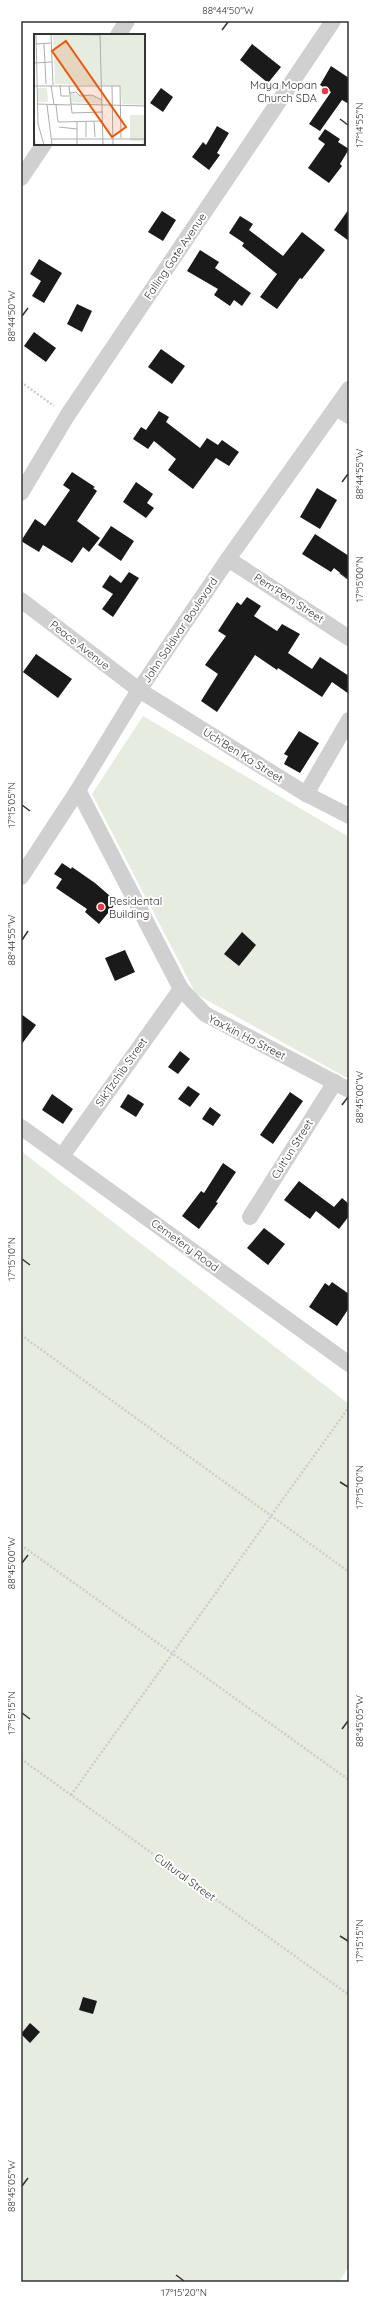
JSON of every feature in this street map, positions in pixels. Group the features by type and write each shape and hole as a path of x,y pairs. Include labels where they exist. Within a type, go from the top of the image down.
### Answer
{"street":[{"path":"119,34 127,21"},
{"name":"Falling Gate Avenue","path":"21,493 67,416 333,21"},
{"path":"21,178 43,145"},
{"name":"John Saldivar Boulevard","path":"21,877 78,790 139,690 228,559 343,412 349,389"},
{"name":"Pem'Pem Street","path":"228,559 349,638"},
{"name":"Peace Avenue","path":"21,600 139,690"},
{"name":"Uch'Ben Ka Street","path":"139,690 306,794 349,816"},
{"path":"306,794 349,720"},
{"name":"Yax'kin Ha Street","path":"78,790 181,989 205,1014 349,1090"},
{"name":"Sik'Tzchib Street","path":"62,1156 181,989"},
{"name":"Cult'un Street","path":"250,1217 335,1082"},
{"name":"Cemetery Road","path":"21,1127 349,1364"}],"path":[{"path":"21,382 67,416"},
{"path":"21,1335 349,1572"},
{"path":"71,1795 272,1517 349,1407"},
{"path":"21,1545 349,1780"},
{"name":"Cultural Street","path":"21,1760 349,1995"}],"shaded area":[{"path":"143,716 349,837 349,1079 196,994 92,794"},
{"path":"21,1151 349,1404 349,2266 339,2282 21,2282"}],"building":[{"path":"252,44 281,67 268,83 240,60"},
{"path":"331,66 349,78 349,104 342,100 320,131 309,124 331,92 320,85"},
{"path":"161,88 173,97 163,112 150,103"},
{"path":"217,126 229,133 217,153 220,155 209,170 192,157 203,142 206,145"},
{"path":"325,129 340,139 338,142 349,149 340,164 342,166 329,183 308,168 325,144 318,139"},
{"path":"349,209 349,241 334,230"},
{"path":"162,211 176,220 163,241 148,232"},
{"path":"240,216 253,224 249,230 283,256 302,232 325,250 302,279 300,278 277,309 260,297 277,274 242,246 244,243 229,233"},
{"path":"200,250 219,262 215,268 251,293 242,306 234,300 230,306 214,295 218,289 187,271"},
{"path":"39,259 62,273 44,303 32,296 41,281 30,274"},
{"path":"77,304 92,311 82,332 67,324"},
{"path":"34,332 56,348 46,362 24,346"},
{"path":"161,349 185,366 172,384 148,367"},
{"path":"159,411 169,417 166,422 200,448 207,438 218,445 222,440 239,452 229,466 216,458 193,489 168,470 176,459 154,441 148,449 133,439 141,427 146,430"},
{"path":"72,472 95,487 93,488 97,491 77,521 100,538 89,552 83,547 72,563 43,545 39,552 21,541 35,519 45,526 70,490 63,485"},
{"path":"136,482 153,494 147,503 154,508 146,518 123,502"},
{"path":"317,488 337,500 320,529 300,517"},
{"path":"111,526 134,541 121,561 98,545"},
{"path":"315,534 349,556 349,580 334,568 331,572 302,554"},
{"path":"129,572 139,578 113,617 102,609 113,594 102,587 110,575 121,583"},
{"path":"247,597 261,606 254,616 277,631 282,624 300,634 288,653 312,669 320,657 349,676 349,694 332,682 322,697 278,668 277,670 255,655 217,712 201,701 218,674 205,665 226,636 218,631 237,602 241,605"},
{"path":"36,654 72,679 58,698 23,672"},
{"path":"299,731 319,743 300,773 284,764 288,756 284,754"},
{"path":"62,863 71,869 72,867 95,883 117,902 99,924 85,912 87,909 56,888 62,879 54,874"},
{"path":"242,932 256,945 239,966 224,954"},
{"path":"125,950 135,972 115,981 105,958"},
{"path":"21,1014 36,1025 21,1045"},
{"path":"180,1051 190,1059 178,1074 168,1067"},
{"path":"188,1086 200,1094 190,1107 178,1099"},
{"path":"290,1092 303,1101 273,1144 260,1135"},
{"path":"52,1094 73,1109 63,1124 42,1110"},
{"path":"128,1094 144,1104 136,1117 120,1107"},
{"path":"210,1107 221,1115 213,1126 202,1119"},
{"path":"223,1163 236,1172 216,1202 218,1203 199,1229 182,1216 201,1191 204,1193"},
{"path":"299,1181 334,1207 342,1198 349,1204 349,1216 339,1229 316,1211 310,1219 284,1200"},
{"path":"264,1228 285,1244 268,1265 247,1248"},
{"path":"332,1282 349,1294 349,1308 337,1326 309,1307 325,1283 329,1286"},
{"path":"83,1997 97,2001 93,2014 79,2010"},
{"path":"30,2023 40,2032 30,2043 21,2034"}],"place":[{"name":"Maya Mopan Church SDA","path":"325,91"},
{"name":"Residental Building","path":"101,907"}]}
